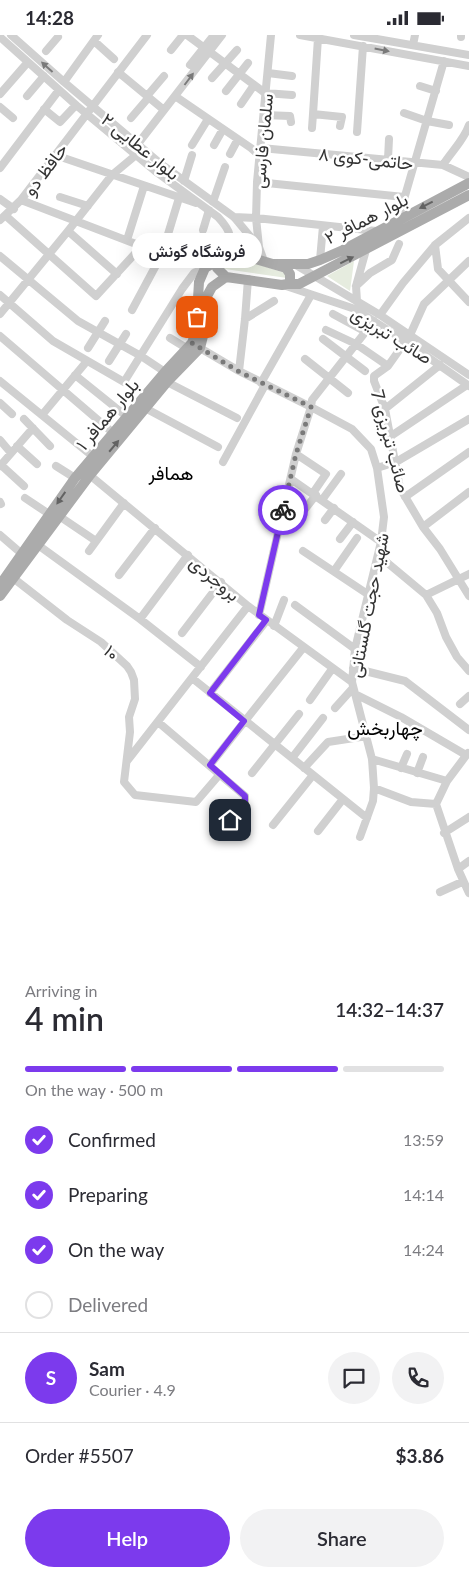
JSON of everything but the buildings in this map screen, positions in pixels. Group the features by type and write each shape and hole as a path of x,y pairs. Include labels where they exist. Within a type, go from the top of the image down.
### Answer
{"main road":[{"name":"بلوار همافر ۲","path":"268,262 296,265 320,260 343,250 469,183"},
{"name":"بلوار همافر ۲","path":"284,285 300,284 469,195"},
{"path":"193,347 196,331 199,282 205,268 217,261 218,258 239,254 286,268 290,272 291,278 284,285 226,277 217,268 217,261"},
{"path":"193,347 204,332 207,296 212,287 226,277"},
{"name":"بلوار همافر ۱","path":"96,459 112,432 193,347"},
{"name":"بلوار همافر ۱","path":"0,585 16,574 22,554 96,459 145,408 166,377"},
{"name":"بلوار همافر ۱","path":"0,596 38,545 74,479 86,472"},
{"path":"0,579 5,573 16,574 0,603"}],"street":[{"name":"بلوار عطایی ۲","path":"11,35 137,145 234,217 259,247 268,262"},
{"path":"92,106 147,35"},
{"path":"171,50 183,35"},
{"path":"187,35 265,93 292,95"},
{"path":"137,145 175,96 207,50 214,35"},
{"path":"190,65 222,35"},
{"name":"سلمان فارسی","path":"259,247 256,218 258,182 272,35"},
{"path":"300,35 469,66"},
{"path":"354,35 468,53"},
{"path":"413,45 415,35"},
{"name":"بلوار عطایی ۲","path":"0,37 74,103 155,171 223,222 231,243 226,255"},
{"path":"46,51 58,37"},
{"path":"64,82 96,38 114,59"},
{"path":"312,128 318,38"},
{"path":"357,133 363,46"},
{"path":"212,79 237,50"},
{"path":"398,220 444,61"},
{"path":"0,94 28,62"},
{"path":"226,91 248,63"},
{"path":"118,72 164,110"},
{"path":"268,73 292,76"},
{"path":"27,96 44,76"},
{"path":"131,118 164,76"},
{"path":"241,104 254,85"},
{"path":"420,86 436,91"},
{"path":"0,168 59,90"},
{"path":"44,109 60,122 81,96 92,100 99,97"},
{"path":"175,96 238,139 260,151"},
{"name":"حافظ دو","path":"3,218 14,209 92,106"},
{"path":"0,107 13,118"},
{"path":"404,113 427,121 449,125"},
{"path":"313,114 342,117 340,127"},
{"path":"264,115 290,116 291,122"},
{"path":"192,145 208,119"},
{"path":"443,165 467,131 469,125"},
{"path":"214,145 223,129"},
{"path":"230,154 238,139"},
{"path":"388,159 389,139"},
{"name":"حاتمی-کوی ۸","path":"260,151 388,159 443,165 469,177"},
{"path":"55,155 206,208 203,230"},
{"path":"0,314 112,175 136,155"},
{"path":"184,181 192,155"},
{"path":"155,171 161,164"},
{"path":"213,202 224,167"},
{"path":"258,182 404,197"},
{"path":"127,240 144,186"},
{"path":"60,197 88,206"},
{"path":"132,310 162,254 180,198"},
{"path":"0,199 14,209"},
{"path":"21,200 162,254 205,268"},
{"path":"234,217 376,231"},
{"path":"3,218 96,296 142,246"},
{"path":"259,615 296,454 312,400 435,245 469,218"},
{"path":"320,260 323,226"},
{"path":"68,231 117,274"},
{"path":"356,286 370,273 392,260 398,243"},
{"path":"435,245 438,269 468,300"},
{"path":"348,307 349,302 355,300 356,286 366,250"},
{"path":"0,256 27,280 82,323 141,356 166,377 237,418"},
{"name":"صائب تبریزی 7","path":"469,261 424,304 408,338 388,366 374,377 385,409 400,488 423,527 459,578 469,596"},
{"name":"صائب تبریزی","path":"296,265 355,300 377,318 469,375"},
{"path":"0,295 53,341 124,382 182,289 194,273 205,268"},
{"path":"238,371 248,279"},
{"name":"صائب تبریزی","path":"284,285 377,318"},
{"path":"223,462 311,295"},
{"path":"245,319 274,301"},
{"path":"333,314 366,332"},
{"path":"88,348 104,321"},
{"path":"326,330 356,344 388,366"},
{"path":"109,361 126,334"},
{"path":"0,336 112,432"},
{"name":"شهید حجت گلستانی","path":"170,338 193,347 352,429 371,449 377,468 384,517 381,542 355,649 353,668 353,688 372,759 374,787 373,801 360,837"},
{"name":"صائب تبریزی","path":"408,338 440,365 468,385"},
{"path":"323,339 366,371"},
{"path":"305,359 348,393"},
{"path":"42,415 87,361"},
{"path":"385,409 440,365"},
{"path":"75,375 126,416"},
{"path":"0,381 96,459"},
{"path":"391,436 468,385"},
{"path":"0,403 12,414"},
{"path":"145,408 218,447"},
{"path":"24,419 50,446"},
{"path":"377,468 396,462 469,419"},
{"path":"24,486 0,466 33,428"},
{"path":"0,440 11,453"},
{"path":"17,446 37,464"},
{"path":"405,497 469,452"},
{"path":"296,454 326,474 317,496"},
{"path":"56,466 74,479"},
{"name":"بروجردی","path":"86,472 259,615 332,669 353,688 467,754"},
{"path":"305,509 341,473"},
{"path":"290,479 381,542"},
{"path":"423,527 469,492"},
{"path":"26,498 96,541"},
{"path":"89,551 124,503"},
{"path":"325,520 334,508"},
{"path":"340,539 353,522"},
{"path":"119,575 155,528"},
{"path":"0,535 22,554"},
{"path":"334,571 357,537"},
{"path":"38,545 140,619 201,667"},
{"path":"303,551 369,595"},
{"path":"140,619 188,555"},
{"path":"378,555 426,595 457,657 469,671"},
{"name":"۱۰","path":"16,574 67,620 101,642 127,666 131,673 134,680 135,699 129,717 130,732 124,782 135,795 196,802 220,774"},
{"path":"426,595 469,574"},
{"path":"182,633 221,582"},
{"path":"274,626 284,600"},
{"path":"295,605 355,649"},
{"path":"127,761 248,606"},
{"path":"210,693 266,620"},
{"path":"210,765 303,648"},
{"path":"353,668 405,681 469,730"},
{"path":"310,700 332,669"},
{"path":"192,678 367,818"},
{"path":"335,708 353,688"},
{"path":"460,704 469,696"},
{"path":"252,773 299,714"},
{"path":"292,759 323,718"},
{"path":"158,722 245,796 245,804 230,820"},
{"path":"304,768 328,742 367,736"},
{"path":"401,768 407,754"},
{"path":"467,754 447,781 436,803 444,833 462,882 469,893"},
{"path":"417,773 423,757"},
{"path":"372,759 447,781"},
{"path":"273,825 313,775"},
{"path":"374,787 411,802 436,803"},
{"path":"318,831 343,799"},
{"path":"444,833 469,817"},
{"path":"458,869 469,861"},
{"path":"440,892 462,882"}],"shaded area":[{"path":"232,256 288,274 287,278 225,269 222,266 222,261"},
{"path":"354,261 350,291 327,276"}],"way so far":[{"path":"197,317 196,331 192,343 238,371 311,407 296,454 283,510"}],"place":[{"name":"فروشگاه گونش","path":"197,317"}],"district":[{"name":"همافر","path":"171,472"},
{"name":"چهاربخش","path":"385,727"}],"route":[{"path":"230,820 245,804 245,796 210,765 244,721 210,693 266,620 259,615 283,510"}]}
